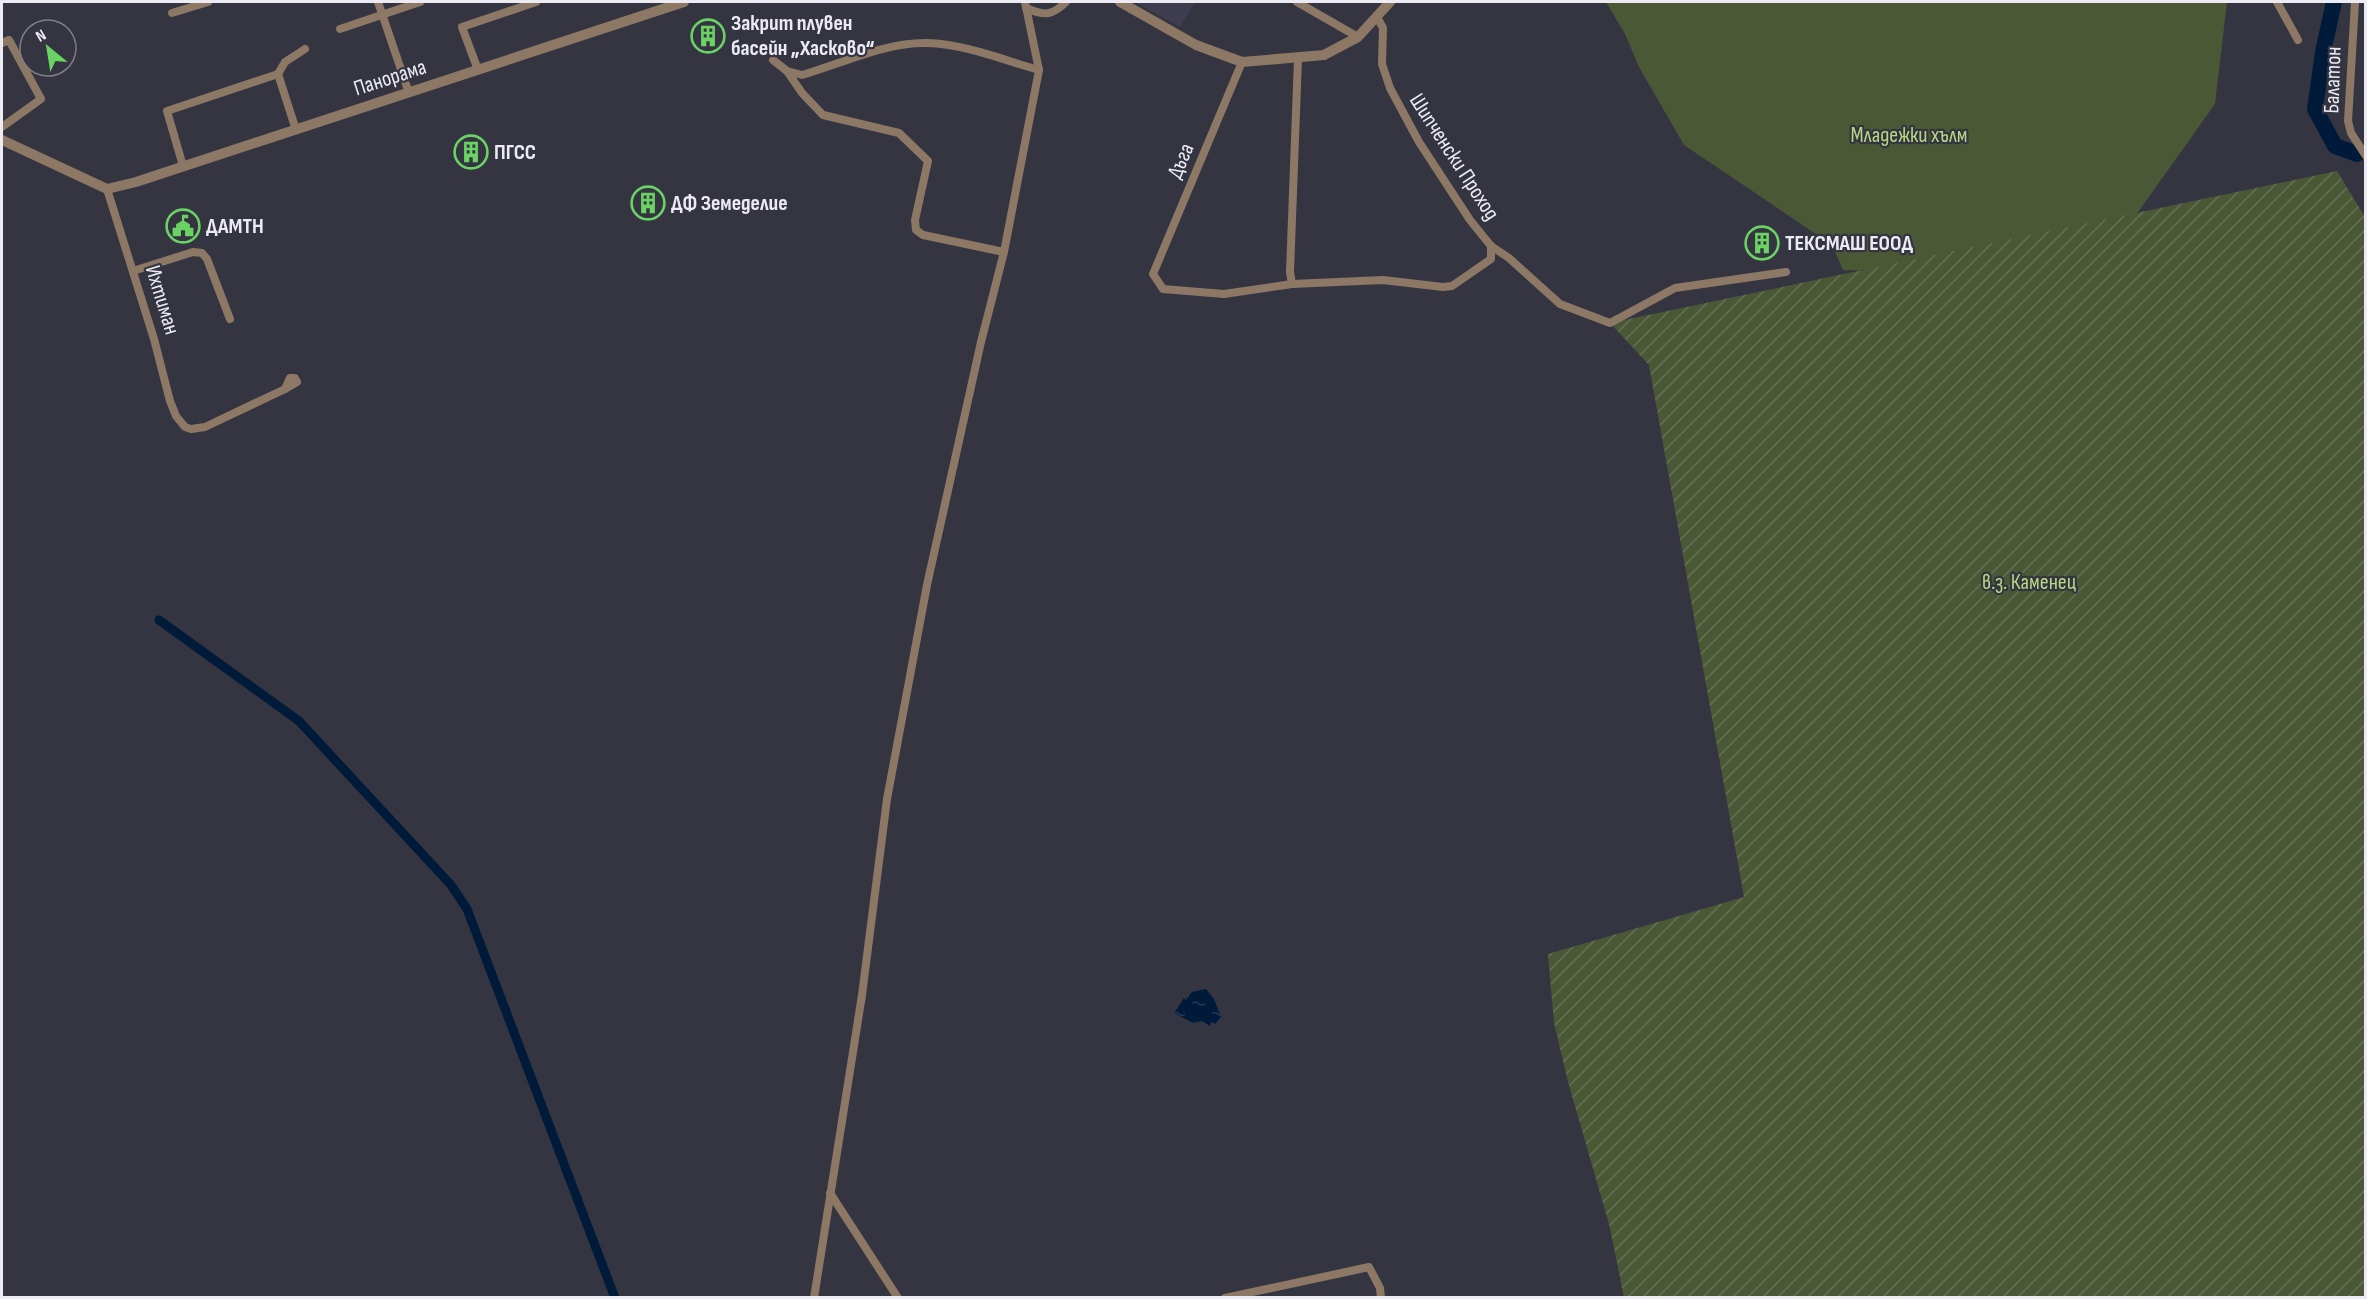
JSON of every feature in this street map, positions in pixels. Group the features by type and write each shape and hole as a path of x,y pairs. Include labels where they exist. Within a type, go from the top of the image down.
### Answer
{"street":[{"path":"172,13 208,2"},
{"path":"378,2 409,93"},
{"path":"340,29 420,2"},
{"path":"478,70 462,27 536,2"},
{"name":"Панорама","path":"107,189 136,182 297,130 684,2"},
{"path":"1025,5 1042,15 1055,12 1066,2"},
{"path":"1120,2 1196,45 1242,62 1324,55 1358,37 1390,2"},
{"path":"1297,2 1358,37"},
{"path":"2277,2 2298,40"},
{"name":"Балатон","path":"2355,2 2348,121 2351,133 2366,156"},
{"path":"814,1298 862,995 887,799 912,664 981,342 1004,252 1039,70 1025,5"},
{"name":"Шипченски Проход","path":"1377,17 1383,28 1382,64 1399,107 1441,178 1491,246 1509,258 1560,304 1610,323 1675,288 1786,272"},
{"path":"2,127 41,99 5,42"},
{"path":"787,71 802,75 893,47 926,43 955,46 1039,70"},
{"path":"183,166 167,111 278,75 285,62 305,50"},
{"path":"1298,59 1290,272 1292,284 1383,280 1452,286 1491,259 1491,246"},
{"path":"773,60 787,71 802,93 823,115 899,132 928,161 915,220 916,230 923,235 1004,252"},
{"name":"Дъга","path":"1242,62 1153,274 1163,289 1224,294 1292,284"},
{"path":"278,75 297,130"},
{"path":"2,140 107,189"},
{"name":"Ихтиман","path":"107,189 170,401 176,416 185,427 191,429 205,427 285,389"},
{"path":"133,271 193,252 202,253 207,259 230,319"},
{"path":"830,1193 898,1298"},
{"path":"1225,1298 1369,1267 1380,1288 1381,1298"}],"shaded area":[{"path":"1135,2 1195,2 1180,27"}],"green space":[{"name":"Младежки хълм","path":"1606,2 2227,2 2215,104 2136,215 1909,272 1843,270 1832,245 1684,145 1639,67 1625,34"},
{"name":"в.з. Каменец","path":"2337,171 2366,219 2365,1297 1624,1297 1609,1224 1568,1082 1554,1023 1548,954 1744,897 1649,365 1610,323"}],"water":[{"path":"1206,989 1214,999 1221,1017 1215,1024 1211,1022 1210,1026 1202,1021 1193,1023 1174,1013 1184,998 1186,1000 1192,992"}],"waterway":[{"path":"2334,2 2323,52 2315,109 2335,146 2357,154"},
{"path":"159,620 299,721 451,885 467,909 615,1298"}],"place":[{"name":"Закрит плувен басейн „Хасково“","path":"708,36"},
{"name":"ПГСС","path":"471,152"},
{"name":"ДФ Земеделие","path":"648,203"},
{"name":"ДАМТН","path":"183,226"},
{"name":"ТЕКСМАШ ЕООД","path":"1762,243"}]}
